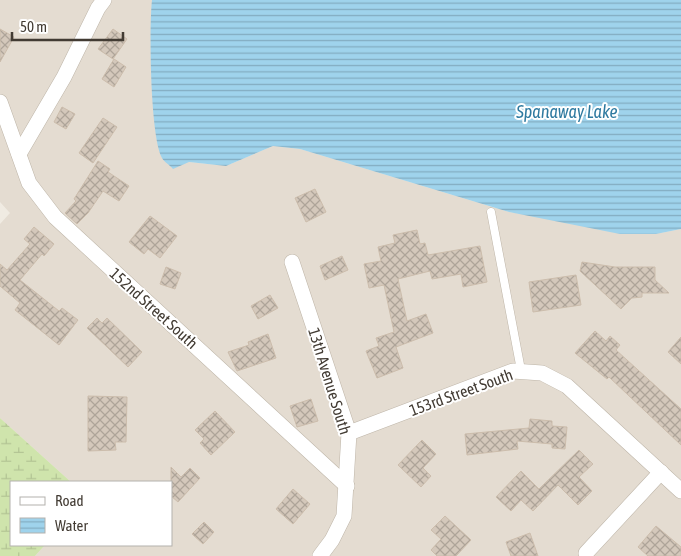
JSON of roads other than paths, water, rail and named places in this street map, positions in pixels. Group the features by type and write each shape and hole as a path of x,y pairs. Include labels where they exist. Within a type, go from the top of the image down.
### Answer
{"street":[{"path":"19,154 64,77 84,34 104,0"},
{"name":"152nd Street South","path":"0,102 29,183 55,217 347,486"},
{"name":"13th Avenue South","path":"292,262 349,433 344,516 332,540 320,556"},
{"name":"153rd Street South","path":"349,433 513,371 522,370 542,373 567,386 681,491"},
{"path":"586,553 661,472"}],"lane":[{"path":"490,212 522,370"}],"water":[{"name":"Spanaway Lake","path":"152,0 681,0 681,229 656,234 620,234 509,212 300,149 273,146 226,166 189,162 173,169 162,158 155,128 151,56"}]}
